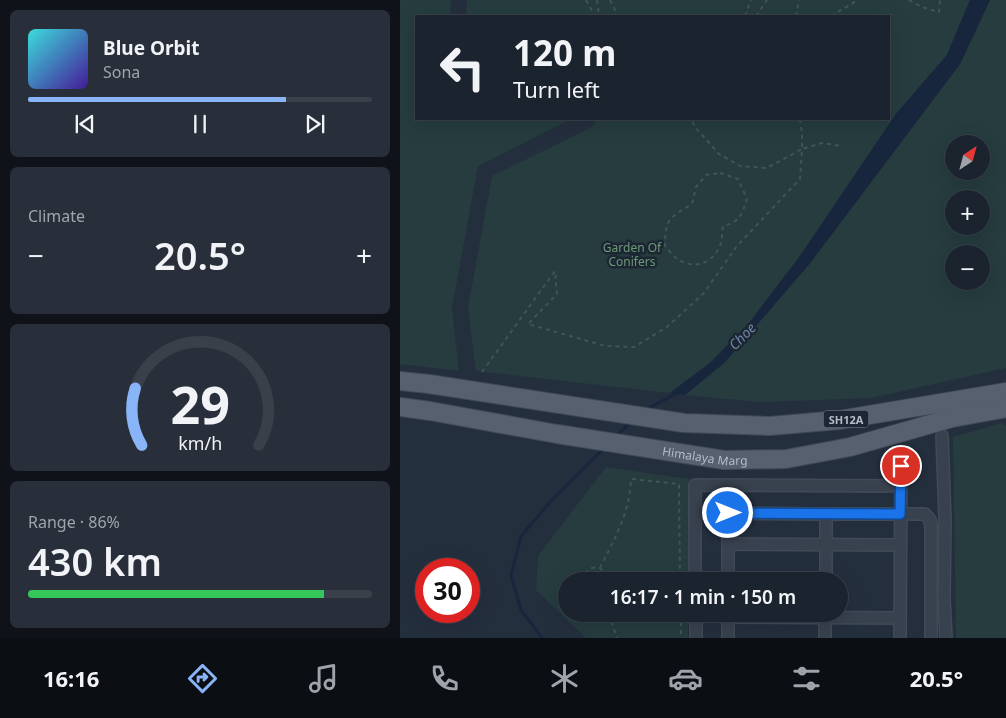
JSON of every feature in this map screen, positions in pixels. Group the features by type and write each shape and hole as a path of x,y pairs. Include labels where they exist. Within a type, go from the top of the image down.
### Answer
{"main road":[{"name":"Himalaya Marg","path":"400,381 684,423 770,426 839,420 1005,400"},
{"name":"Himalaya Marg","path":"400,407 724,460 786,459 850,447 952,418 1005,400"}],"street":[{"path":"942,436 946,638"},
{"path":"900,638 901,466"},
{"path":"696,572 695,485 882,486 901,484"},
{"path":"695,513 925,514 930,520 931,638"},
{"path":"728,513 728,572"},
{"path":"826,514 826,572"},
{"path":"728,544 900,545"},
{"path":"848,617 900,618"},
{"path":"696,622 696,638"},
{"path":"728,622 728,638"},
{"path":"825,638 826,622"}],"path":[{"path":"586,0 594,15"},
{"path":"597,0 599,15"},
{"path":"610,0 618,15"},
{"path":"745,15 751,0"},
{"path":"757,15 767,0"},
{"path":"796,15 799,0"},
{"path":"833,15 858,0"},
{"path":"909,0 922,8 939,12 940,0"},
{"path":"692,120 694,126 719,154 740,166 766,168 802,149 822,143 842,146"},
{"path":"482,372 556,271 557,294 528,324 605,346 634,347 667,327 703,294 737,246 800,179 802,149 800,120"},
{"path":"720,173 738,179 747,199 741,215 732,223 723,226 721,244 713,258 700,265 687,264 675,258 665,246 668,221 676,213 692,204 696,187 706,175 720,173"},
{"path":"600,568 623,520 631,491 631,479 679,484 680,572"},
{"path":"588,572 592,567 600,568"},
{"path":"600,568 602,572"},
{"path":"612,622 618,638"},
{"path":"681,622 681,638"}],"green space":[{"path":"400,0 451,0 450,15 415,15 415,120 569,120 478,166 452,308 459,371 400,364"},
{"name":"Garden Of Conifers","path":"467,0 970,0 947,55 896,114 800,256 749,323 711,362 670,393 476,371 468,308 492,176 592,127 596,120 890,120 890,15 466,15"},
{"path":"990,0 1006,0 1006,368 871,398 759,402 685,395 724,363 806,268 960,64"},
{"path":"1002,423 1006,426 1006,638 956,638 953,437"},
{"path":"606,467 689,479 688,572 558,572 558,611 536,590 538,556"},
{"path":"569,622 688,622 688,638 586,638"}],"water":[{"path":"970,0 990,0 960,64 811,262 724,363 685,395 670,393 711,362 749,323 800,256 896,114 947,55"}],"waterway":[{"name":"Choe","path":"645,410 679,392"},
{"name":"Choe","path":"615,437 631,422"},
{"name":"Choe","path":"542,638 521,610 511,575 521,536 552,500 604,448"}],"route":[{"path":"728,513 900,514 901,466"}]}
